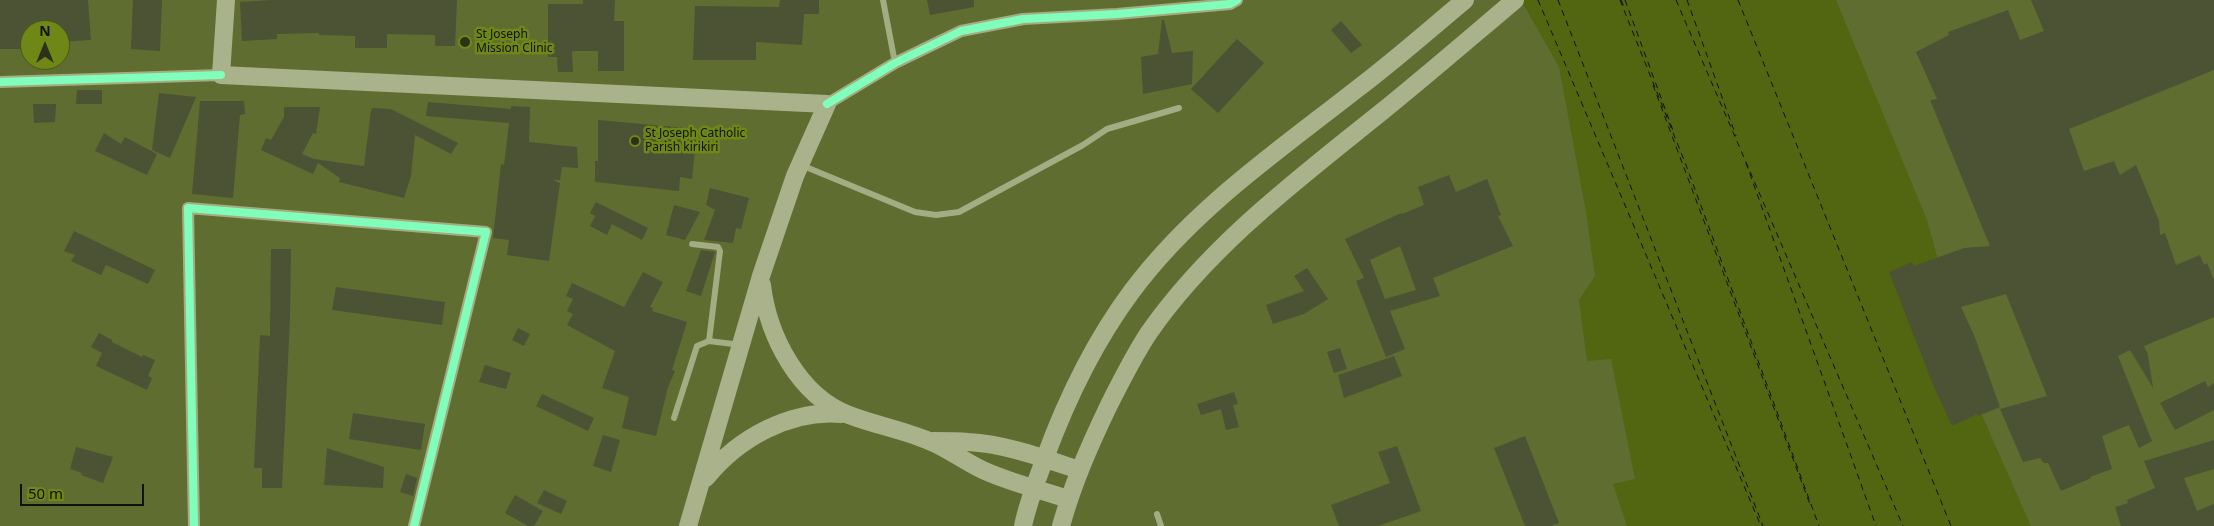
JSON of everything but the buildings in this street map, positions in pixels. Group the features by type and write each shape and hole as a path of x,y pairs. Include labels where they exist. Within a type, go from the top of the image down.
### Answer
{"main road":[{"path":"226,0 221,75 827,104 800,165 762,276 702,484 688,526"},
{"path":"1023,526 1034,488 1065,405 1089,356 1138,283 1182,233 1253,169 1358,88 1465,0"},
{"path":"1061,526 1068,498 1079,470 1119,386 1148,335 1186,287 1230,239 1287,188 1515,0"},
{"path":"762,276 764,304 782,349 805,383 829,405 848,415 930,441 984,471 1068,498"},
{"path":"702,484 717,464 734,448 756,434 804,417 826,413 848,415"},
{"path":"930,441 977,443 1045,459 1079,470"}],"street":[{"path":"827,104 895,63 961,31 1014,21 1230,4 1237,0"},
{"path":"0,82 221,75"},
{"path":"194,526 188,208 486,232 414,526"}],"lane":[{"path":"883,0 895,63"},
{"path":"800,165 915,212 936,215 959,212 1083,145 1107,129 1179,108"},
{"path":"692,244 718,247 720,251 708,341"},
{"path":"674,418 697,346 708,341 742,345"},
{"path":"1158,514 1161,526"}],"shaded area":[{"path":"1521,0 1836,0 1927,220 1981,413 2031,526 1627,526 1613,484 1635,479 1611,359 1587,361 1579,300 1595,276 1586,212 1559,67"}],"ferry route":[{"path":"1538,0 1761,526"},
{"path":"1558,0 1763,526"},
{"path":"1620,0 1686,165 1819,526"},
{"path":"1621,0 1625,9"},
{"path":"1625,0 1674,133"},
{"path":"1676,0 1903,526"},
{"path":"1687,0 1736,136"},
{"path":"1738,0 1951,526"},
{"path":"1653,85 1811,507"},
{"path":"1746,163 1876,526"}],"cycle path":[{"path":"827,104 895,63 961,31 1023,19 1117,14 1230,4 1237,0"},
{"path":"0,82 221,75"},
{"path":"194,526 188,208 486,232 414,526"}],"place":[{"name":"St Joseph Mission Clinic","path":"465,42"},
{"name":"St Joseph Catholic Parish kirikiri","path":"635,141"}]}
